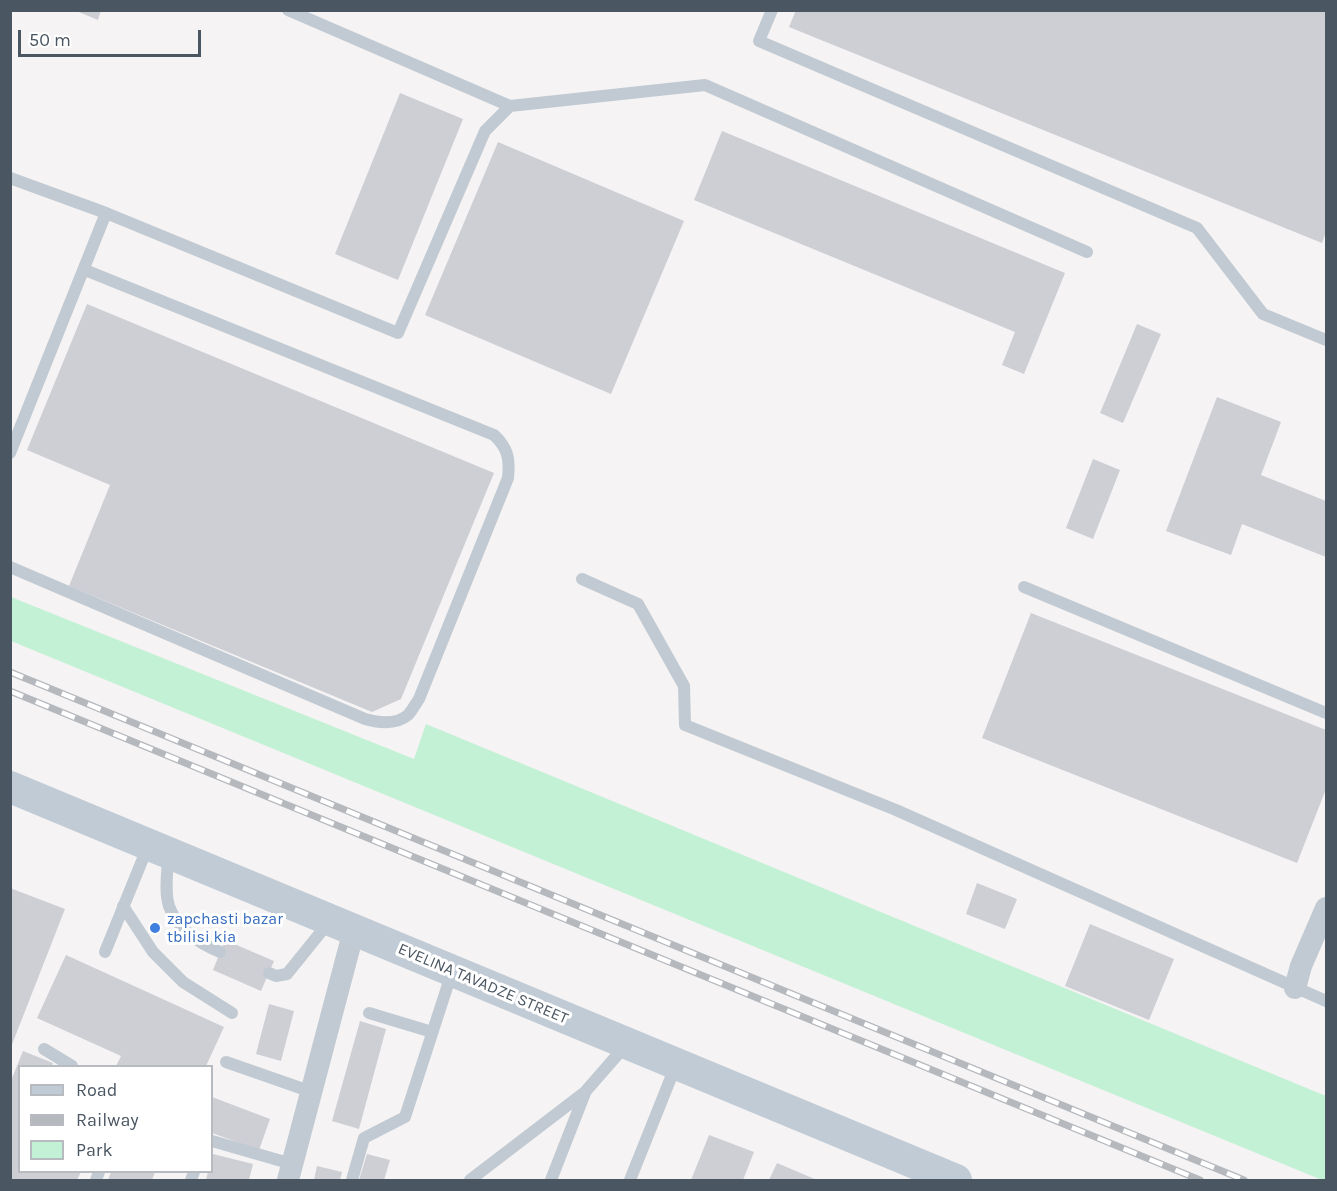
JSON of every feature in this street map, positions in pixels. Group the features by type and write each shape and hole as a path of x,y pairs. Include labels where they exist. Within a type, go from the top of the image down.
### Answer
{"main road":[{"name":"EVELINA TAVADZE STREET","path":"10,787 956,1180"}],"street":[{"path":"1295,988 1301,966 1326,908"},
{"path":"290,1172 312,1092 342,926"}],"lane":[{"path":"288,10 510,106 705,85 1087,252"},
{"path":"772,10 759,40 1197,228 1263,314 1326,340"},
{"path":"10,178 106,213 398,333 485,131 510,106"},
{"path":"10,453 106,213"},
{"path":"10,567 365,719 378,723 393,722 408,715 419,699 508,478 510,460 504,444 494,435 85,270"},
{"path":"582,579 638,604 684,686 685,725 896,810 1326,1001"},
{"path":"1024,587 1326,713"},
{"path":"105,952 123,906 158,849"},
{"path":"158,849 169,904 178,923 190,935 220,952"},
{"path":"123,906 153,952 183,982 232,1013"},
{"path":"269,973 276,976 287,974 342,926"},
{"path":"352,1180 364,1138 405,1117 452,971"},
{"path":"369,1013 432,1032"},
{"path":"470,1180 585,1092 627,1044"},
{"path":"44,1049 70,1065"},
{"path":"226,1062 312,1092"},
{"path":"630,1180 676,1065"},
{"path":"551,1180 585,1092"},
{"path":"213,1141 290,1172"}],"green space":[{"path":"11,597 414,759 426,724 1326,1096 1326,1180 11,641"}],"building":[{"path":"74,10 101,10 98,20"},
{"path":"796,10 1326,10 1326,232 1322,243 789,27"},
{"path":"400,93 463,119 398,280 335,254"},
{"path":"722,131 1065,273 1024,374 1002,365 1015,332 694,200"},
{"path":"498,142 684,221 611,394 425,315"},
{"path":"87,304 494,473 401,699 372,712 69,586 110,485 27,450"},
{"path":"1137,324 1161,334 1123,423 1100,413"},
{"path":"1217,397 1281,422 1261,475 1326,501 1326,557 1242,524 1231,555 1166,531"},
{"path":"1093,459 1120,470 1093,539 1066,528"},
{"path":"1031,613 1326,730 1326,789 1297,863 982,738"},
{"path":"977,883 1017,899 1005,929 966,914"},
{"path":"10,888 65,909 11,1047 10,1047"},
{"path":"1090,924 1174,959 1149,1020 1065,986"},
{"path":"225,940 274,961 261,991 213,970"},
{"path":"66,955 224,1027 206,1065 116,1065 121,1056 37,1018"},
{"path":"269,1004 294,1011 281,1061 256,1054"},
{"path":"360,1021 386,1029 359,1129 332,1121"},
{"path":"23,1051 53,1063 52,1065 18,1065 18,1173 80,1173 77,1180 10,1180 10,1083"},
{"path":"213,1097 270,1119 259,1150 213,1133"},
{"path":"709,1135 754,1152 743,1180 691,1180"},
{"path":"213,1154 253,1164 249,1180 206,1180 208,1173 213,1173"},
{"path":"367,1154 390,1160 384,1180 359,1180"},
{"path":"777,1163 817,1180 769,1180"},
{"path":"317,1166 342,1172 340,1180 314,1180"},
{"path":"111,1173 155,1173 152,1180 108,1180"}],"railway":[{"path":"10,672 1244,1180"},
{"path":"10,691 1200,1180"}],"place":[{"name":"zapchasti bazar tbilisi kia","path":"155,928"}]}
